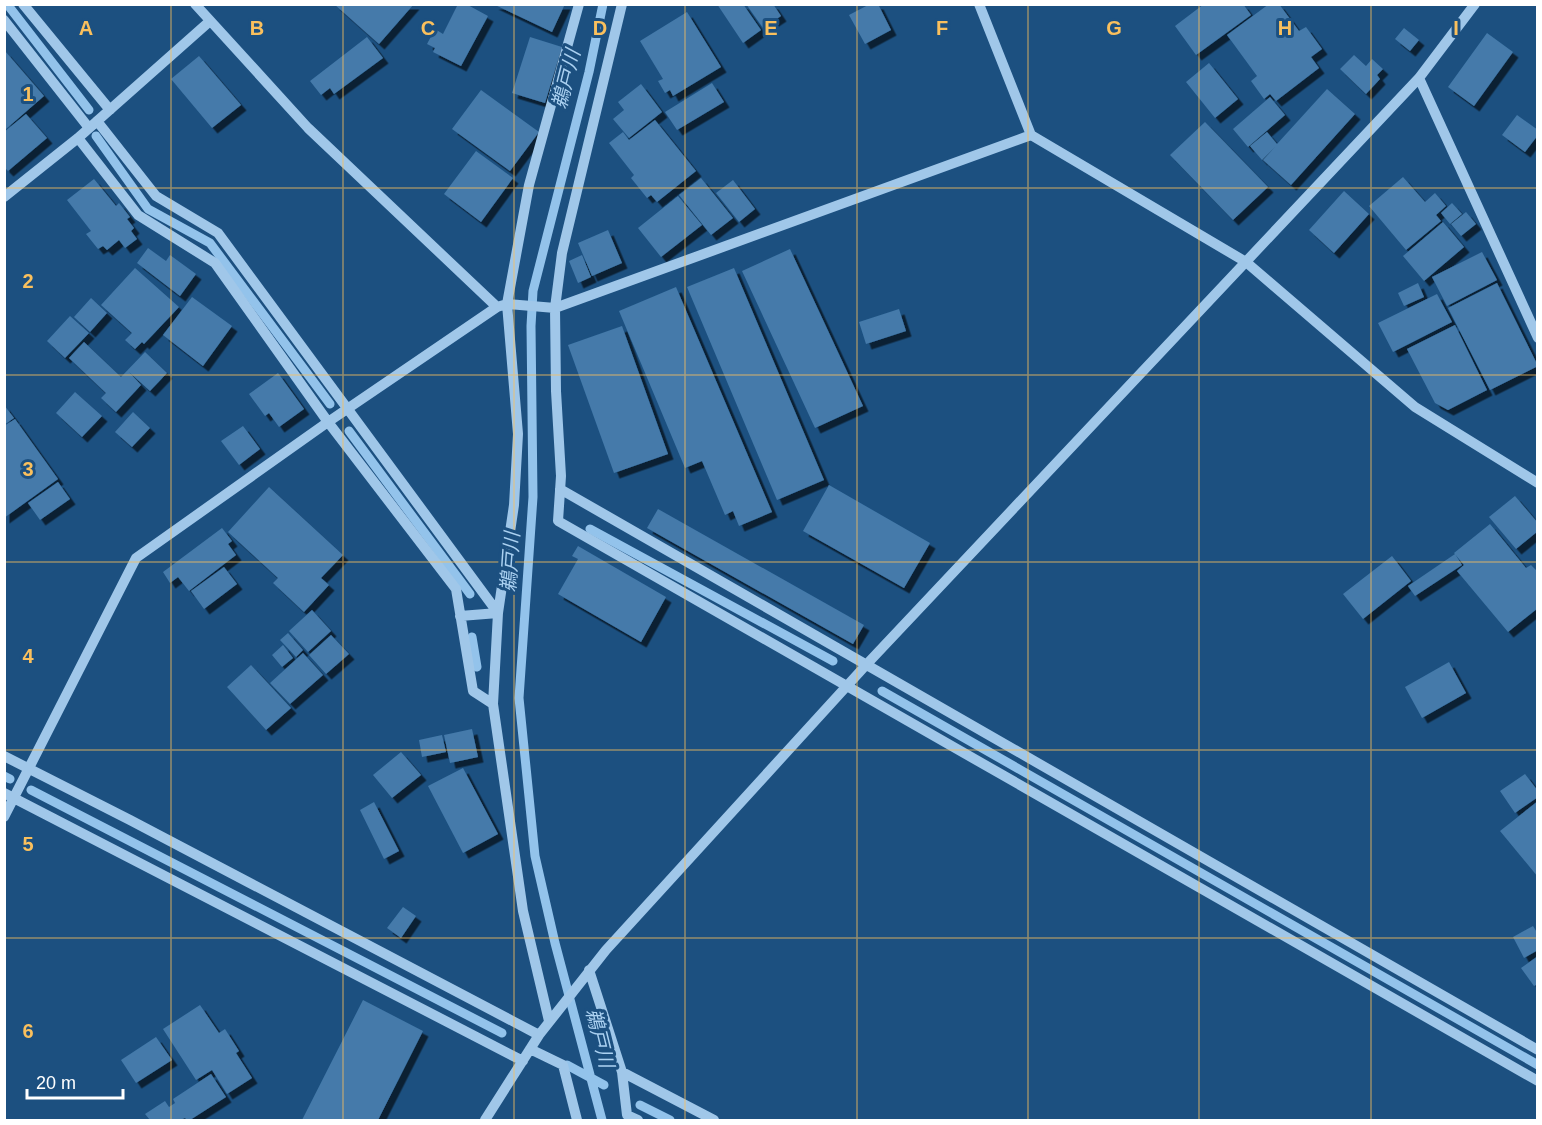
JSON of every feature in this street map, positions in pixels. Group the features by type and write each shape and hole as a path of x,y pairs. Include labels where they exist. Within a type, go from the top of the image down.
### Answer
{"street":[{"path":"23,4 110,110"},
{"path":"195,4 308,128 506,305"},
{"path":"552,1017 523,911 492,704 498,613 514,505 518,434 506,305 529,185 579,4"},
{"path":"622,4 551,308 561,476 558,521 1538,1081"},
{"path":"979,4 1031,135 1246,262 1415,407 1538,483"},
{"path":"485,1120 538,1035 589,970 866,665 1419,78 1475,4"},
{"path":"4,20 156,196 218,233 498,613"},
{"path":"4,197 78,138 210,21"},
{"path":"1419,78 1538,338"},
{"path":"4,817 9,796 30,770 136,558 348,408 506,305 551,308 1031,135"},
{"path":"78,138 138,215 215,263 328,422 456,589 473,691 492,704"},
{"path":"560,489 1538,1050"},
{"path":"460,616 498,613"},
{"path":"4,756 538,1035"},
{"path":"9,796 523,1061"},
{"path":"589,970 622,1072 631,1119"},
{"path":"530,1049 562,1065 577,1120"},
{"path":"622,1072 714,1120"}],"building":[{"path":"334,4 414,4 379,44"},
{"path":"458,4 466,4 488,16 461,66 433,52 435,48 427,44 435,29 443,34"},
{"path":"493,4 565,4 552,32"},
{"path":"717,4 743,4 761,30 743,43"},
{"path":"746,4 773,4 781,16 763,28"},
{"path":"870,4 878,4 891,30 865,44 849,15"},
{"path":"1204,4 1243,4 1251,15 1196,55 1175,26"},
{"path":"1269,4 1279,4 1299,31 1306,27 1322,49 1311,57 1319,68 1276,101 1270,94 1264,99 1251,81 1257,76 1227,35"},
{"path":"687,12 721,67 673,96 670,90 665,93 658,81 663,79 640,41"},
{"path":"1404,28 1419,40 1410,51 1395,39"},
{"path":"1487,33 1513,52 1474,106 1448,87"},
{"path":"367,37 383,58 334,94 330,88 321,95 310,81"},
{"path":"530,37 562,47 545,103 512,93"},
{"path":"5,51 44,96 6,129 5,128"},
{"path":"1354,55 1366,66 1372,59 1383,69 1377,75 1380,79 1366,94 1340,69"},
{"path":"199,56 241,105 212,128 171,79"},
{"path":"1209,63 1238,99 1215,118 1186,82"},
{"path":"712,83 724,102 677,130 665,112"},
{"path":"641,84 662,112 629,138 613,119 624,110 618,102"},
{"path":"1327,89 1355,114 1291,185 1263,160 1275,147 1262,160 1250,146 1267,132 1277,144"},
{"path":"481,90 539,132 510,171 452,129"},
{"path":"1270,97 1285,115 1248,147 1233,129"},
{"path":"26,114 47,138 8,171 4,167 4,132"},
{"path":"1517,115 1538,130 1538,135 1525,152 1502,135"},
{"path":"655,120 696,171 657,202 651,195 647,198 631,178 634,175 609,143 623,132 629,140"},
{"path":"1205,122 1268,187 1233,220 1170,155"},
{"path":"476,151 513,178 481,222 444,194"},
{"path":"1403,177 1425,202 1435,193 1446,206 1436,215 1441,221 1406,250 1369,206"},
{"path":"701,178 733,218 711,235 679,195"},
{"path":"94,179 116,206 119,203 130,217 127,219 134,228 131,231 137,239 125,248 119,240 107,250 103,246 98,249 86,234 91,231 67,200"},
{"path":"733,180 755,209 739,222 716,193"},
{"path":"1344,191 1369,214 1334,253 1309,230"},
{"path":"678,196 702,225 661,257 638,228"},
{"path":"1452,203 1462,214 1450,224 1441,213"},
{"path":"1466,212 1476,224 1461,236 1451,224"},
{"path":"1443,222 1464,247 1424,281 1403,256"},
{"path":"608,230 622,263 592,276 578,243"},
{"path":"148,248 166,261 170,255 196,274 180,296 137,263"},
{"path":"790,249 863,406 815,428 742,271"},
{"path":"1482,252 1497,280 1447,306 1432,277"},
{"path":"582,255 591,277 578,283 569,261"},
{"path":"135,268 179,307 144,344 142,342 135,349 125,340 132,333 101,305"},
{"path":"734,268 824,480 777,500 687,287"},
{"path":"1418,283 1424,297 1404,306 1398,293"},
{"path":"1497,283 1538,366 1490,390 1448,308"},
{"path":"676,287 772,512 739,526 733,511 725,515 702,461 685,468 619,311"},
{"path":"1437,294 1452,322 1393,352 1378,323"},
{"path":"192,297 232,326 203,366 163,335"},
{"path":"91,298 107,313 90,332 74,317"},
{"path":"899,309 906,331 866,344 859,322"},
{"path":"70,316 89,333 65,358 47,341"},
{"path":"1455,325 1487,390 1448,410 1435,403 1407,349"},
{"path":"622,326 668,454 614,473 568,345"},
{"path":"84,342 121,377 145,352 167,373 150,391 129,372 141,385 116,412 101,398 106,393 69,358"},
{"path":"278,373 304,409 279,427 269,413 265,416 249,394"},
{"path":"75,392 102,416 82,437 56,413"},
{"path":"4,405 14,418 4,425"},
{"path":"133,412 150,428 132,447 115,432"},
{"path":"15,419 58,479 4,518 4,426"},
{"path":"243,426 260,449 239,465 221,441"},
{"path":"58,482 70,499 40,520 28,503"},
{"path":"829,485 930,543 904,588 803,531"},
{"path":"269,487 343,555 321,578 329,585 304,612 273,583 278,578 228,532"},
{"path":"1515,496 1538,523 1538,531 1516,549 1489,517"},
{"path":"658,509 864,625 853,644 647,528"},
{"path":"1490,524 1526,568 1531,565 1538,572 1538,608 1508,632 1457,571 1464,565 1454,553"},
{"path":"222,528 232,541 228,544 236,555 189,591 178,577 170,583 163,572"},
{"path":"578,546 666,597 641,642 558,594 578,559 572,556"},
{"path":"1455,554 1462,565 1415,596 1408,586"},
{"path":"1392,556 1411,581 1363,619 1343,594"},
{"path":"224,567 237,584 204,609 191,591"},
{"path":"312,610 331,631 308,652 289,631"},
{"path":"288,633 303,650 296,657 280,640"},
{"path":"331,635 349,654 326,674 309,655"},
{"path":"283,645 293,658 282,667 272,655"},
{"path":"303,653 323,675 290,704 270,683"},
{"path":"1449,662 1466,693 1422,718 1405,687"},
{"path":"251,665 291,708 266,730 227,687"},
{"path":"472,729 478,757 450,763 444,735"},
{"path":"442,735 446,752 422,757 419,740"},
{"path":"401,752 421,775 392,798 373,775"},
{"path":"463,768 498,834 463,853 428,786"},
{"path":"1525,774 1538,791 1538,797 1515,813 1500,791"},
{"path":"1538,801 1538,877 1500,831"},
{"path":"374,802 399,851 384,859 360,810"},
{"path":"403,907 416,916 401,938 387,928"},
{"path":"1533,926 1538,934 1538,950 1524,958 1513,937"},
{"path":"1538,956 1538,984 1534,986 1521,968"},
{"path":"363,1000 423,1031 378,1120 302,1120"},
{"path":"200,1005 219,1033 225,1029 239,1051 236,1053 252,1078 227,1094 212,1070 196,1080 163,1029"},
{"path":"156,1037 172,1060 136,1083 121,1060"},
{"path":"211,1074 226,1097 190,1120 185,1118 150,1120 145,1114 165,1101 169,1107 175,1103 173,1099"}],"waterway":[{"path":"7,4 89,110"},
{"name":"鵜戸川","path":"602,1120 555,943 535,856 519,698 533,497 531,326 533,291 589,72 603,4"},
{"path":"96,136 148,209 210,243 330,404"},
{"path":"349,431 470,594"},
{"path":"590,529 833,661"},
{"path":"472,637 477,667"},
{"path":"882,691 1538,1065"},
{"path":"4,776 10,779"},
{"path":"31,790 502,1033"},
{"path":"567,1065 604,1085"},
{"path":"640,1105 670,1120"}]}
